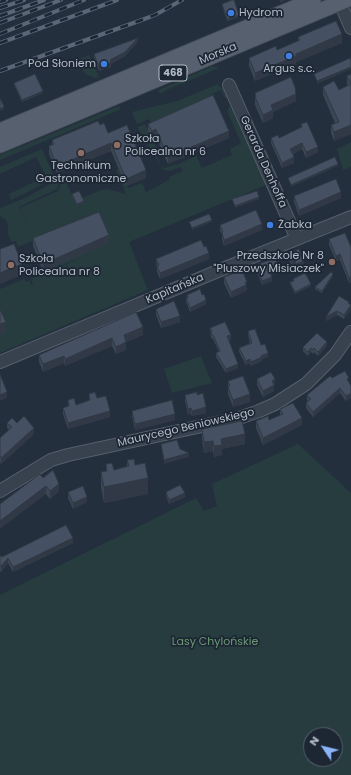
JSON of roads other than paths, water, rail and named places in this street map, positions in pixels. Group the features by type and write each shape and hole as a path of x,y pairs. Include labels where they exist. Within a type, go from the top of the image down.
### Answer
{"main road":[{"name":"Morska","path":"0,131 314,0"},
{"name":"Morska","path":"0,145 343,1"}],"street":[{"path":"343,1 351,28"},
{"name":"Gerarda Denhoffa","path":"229,85 297,239"},
{"name":"Kapitańska","path":"0,362 351,217"},
{"name":"Maurycego Beniowskiego","path":"0,491 51,460 239,418 275,404 306,384 335,355 351,332"}],"railway":[{"path":"0,2 6,0"},
{"path":"0,8 24,0"},
{"path":"0,16 44,0"},
{"path":"0,23 61,0"},
{"path":"0,34 84,0"},
{"path":"0,43 117,0"},
{"path":"0,71 155,15 182,0"}],"place":[{"name":"Hydrom","path":"231,13"},
{"name":"Argus s.c.","path":"289,56"},
{"name":"Pod Słoniem","path":"104,64"},
{"name":"Szkoła Policealna nr 6","path":"117,145"},
{"name":"Technikum Gastronomiczne","path":"81,153"},
{"name":"Żabka","path":"270,225"},
{"name":"Przedszkole Nr 8 \"Pluszowy Misiaczek\"","path":"332,262"},
{"name":"Szkoła Policealna nr 8","path":"11,265"}],"park label":[{"name":"Lasy Chylońskie","path":"215,642"}]}
